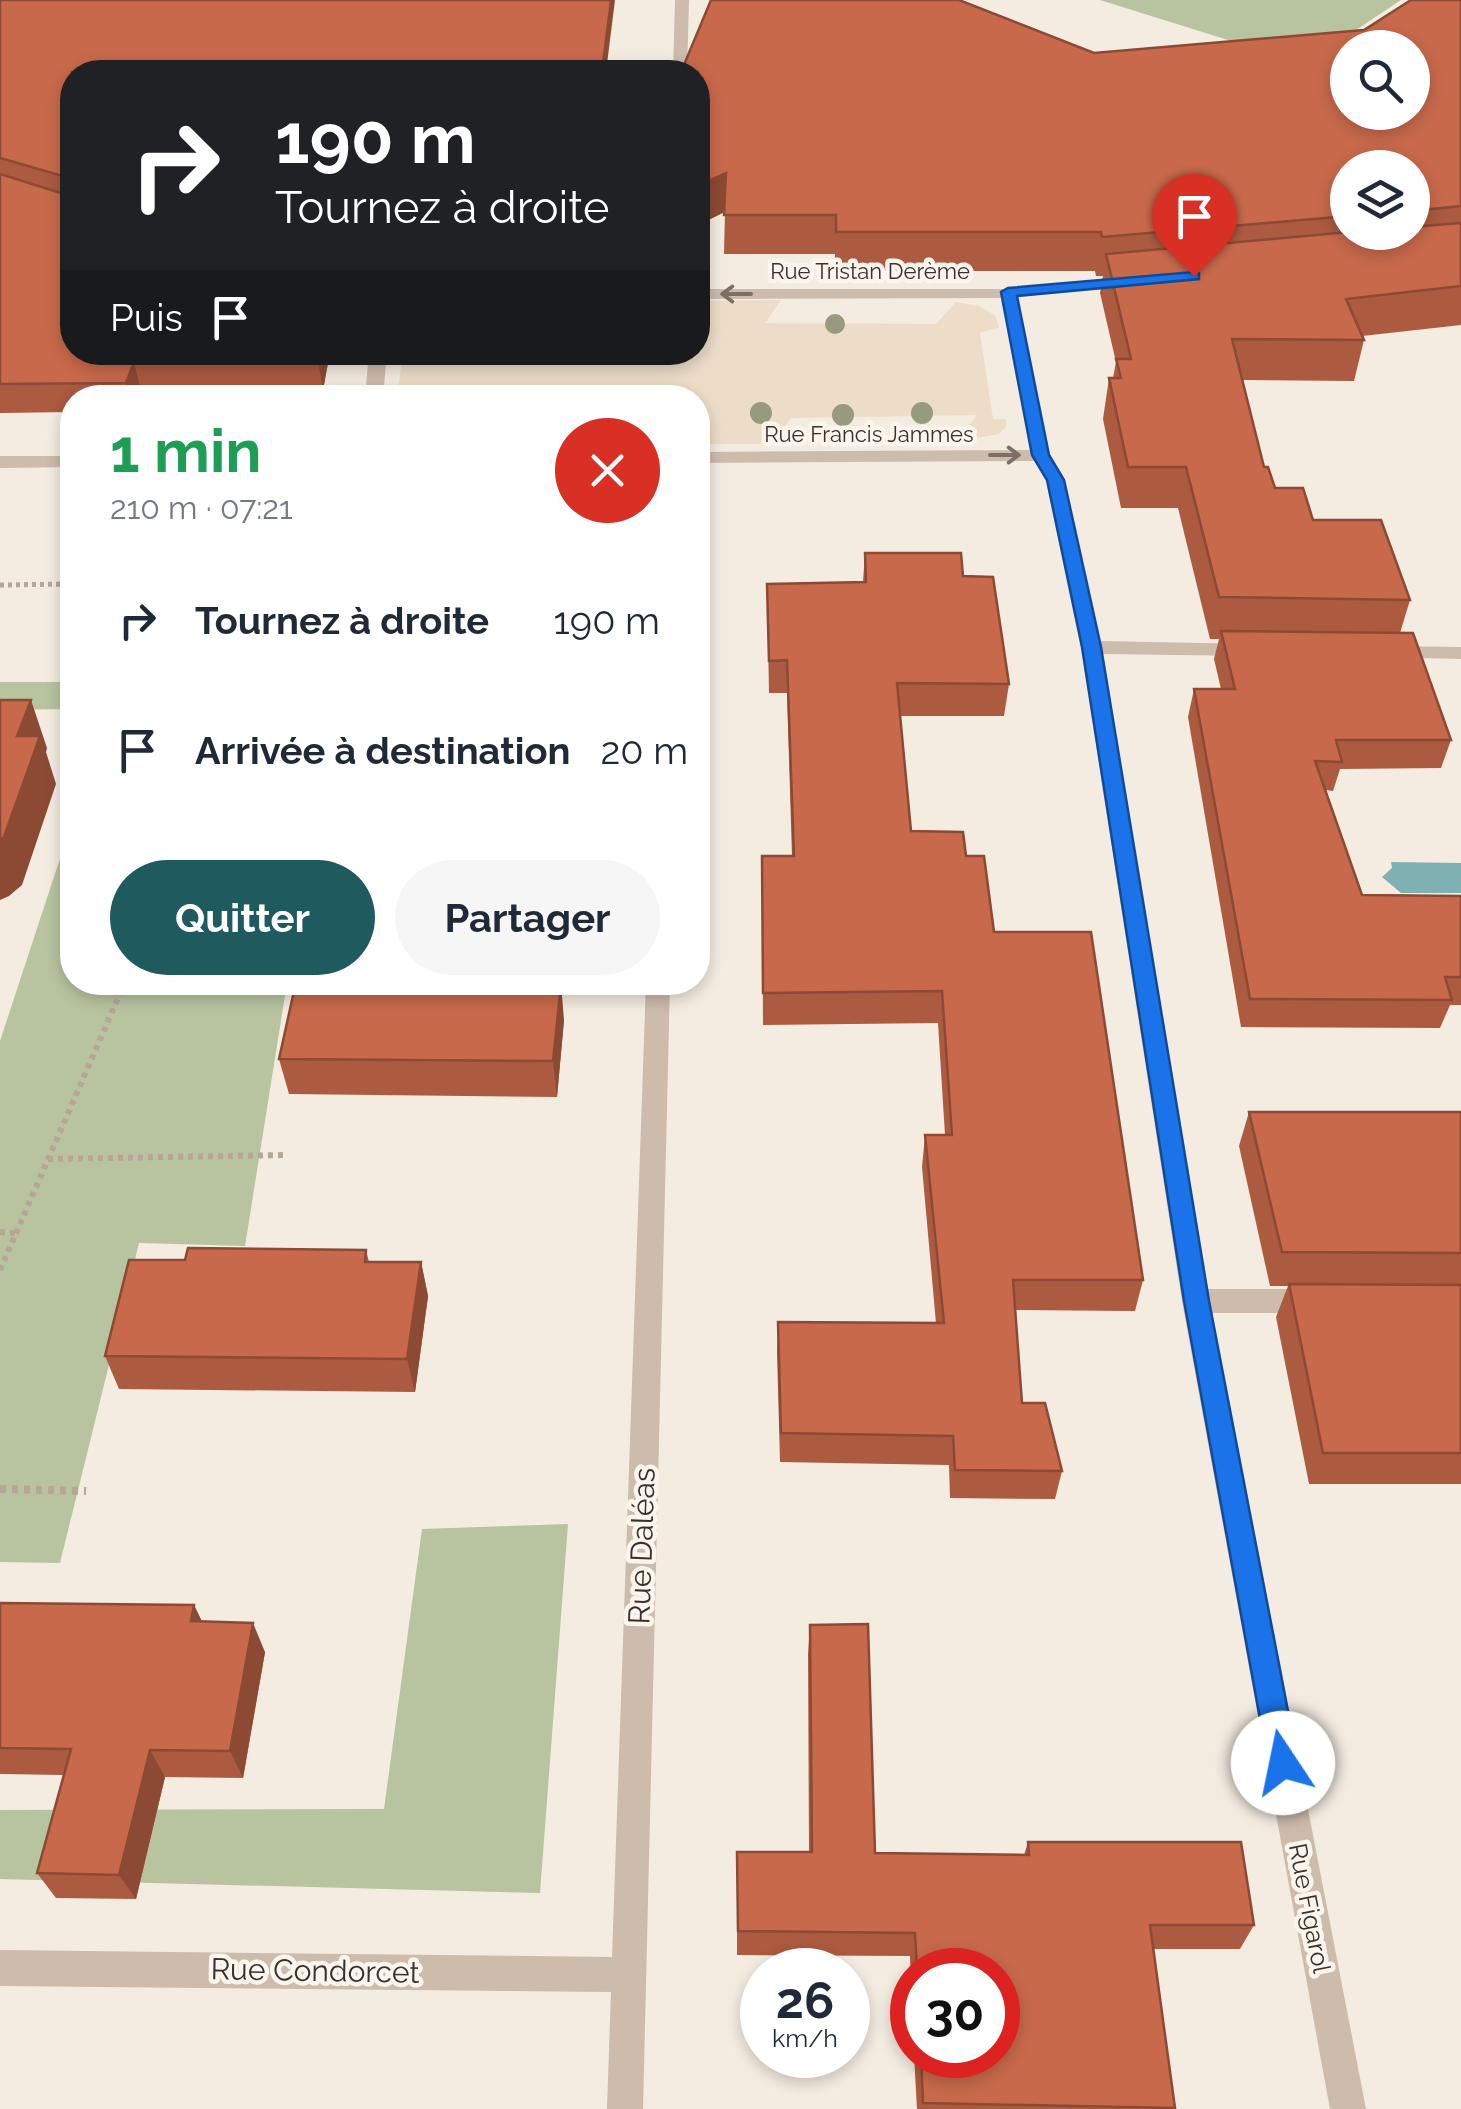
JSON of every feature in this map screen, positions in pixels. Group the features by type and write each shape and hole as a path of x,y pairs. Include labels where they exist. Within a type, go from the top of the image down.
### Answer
{"street":[{"path":"680,60 682,0"},
{"name":"Rue Tristan Derème","path":"710,294 1008,292 1155,280"},
{"name":"Rue Figarol","path":"1008,292 1040,455 1056,480 1092,647 1196,1301 1348,2109"},
{"name":"Rue Francis Jammes","path":"710,458 1040,455"},
{"path":"0,462 60,462"},
{"path":"1092,647 1266,650"},
{"path":"1364,652 1461,654"},
{"name":"Rue Daléas","path":"625,2109 658,995"},
{"path":"1196,1301 1348,1301"},
{"name":"Rue Condorcet","path":"0,1968 630,1975"}],"path":[{"path":"0,584 60,584"},
{"path":"0,1270 119,995"},
{"path":"48,1159 286,1155"},
{"path":"0,1232 16,1233"},
{"path":"0,1490 86,1492"}],"green space":[{"path":"1100,0 1401,0 1356,30 1330,30 1330,47 1305,64"},
{"path":"0,682 60,682 60,709 0,710"},
{"path":"60,858 60,995 285,995 245,1246 139,1243 60,1563 0,1562 0,1041"},
{"path":"568,1524 540,1893 0,1879 0,1810 384,1809 422,1529"}],"shaded area":[{"path":"781,300 765,323 936,324 956,302 978,306 995,315 999,327 980,333 993,419 1006,419 1006,427 999,434 971,439 961,437 977,415 791,418 770,444 710,444 710,385 399,385 401,365 710,365 710,301"}],"water":[{"path":"1391,862 1461,863 1461,893 1401,893 1382,877 1392,868"}],"building":[{"path":"0,0 611,0 604,60 60,60 60,175 0,158"},
{"path":"711,0 959,0 1094,53 1330,33 1330,130 1430,130 1430,30 1364,30 1411,0 1461,0 1461,206 1430,209 1430,150 1330,150 1330,218 1102,237 1101,232 836,232 836,215 724,215 726,173 710,180 710,60 686,60"},
{"path":"0,174 60,193 60,365 133,365 126,383 0,384"},
{"path":"1461,223 1461,286 1346,299 1364,340 1232,339 1264,467 1268,467 1275,488 1303,488 1313,520 1381,520 1410,600 1219,597 1186,467 1128,467 1109,378 1121,378 1116,359 1131,359 1106,254 1330,234 1330,250 1430,250 1430,226"},
{"path":"865,553 961,553 963,576 993,577 1009,684 897,683 911,831 963,832 966,856 984,856 994,932 1091,932 1143,1280 1013,1280 1022,1403 1045,1403 1062,1471 955,1470 953,1436 781,1433 778,1322 944,1323 925,1135 952,1135 942,991 763,993 762,856 794,856 787,660 769,661 767,584 866,582"},
{"path":"1221,631 1413,633 1451,740 1336,740 1342,762 1315,761 1362,895 1461,896 1461,977 1445,977 1452,1000 1250,999 1194,689 1235,689"},
{"path":"0,700 31,700 17,736 40,736 0,840"},
{"path":"293,995 560,995 553,1061 279,1059"},
{"path":"1249,1112 1461,1112 1461,1253 1282,1252"},
{"path":"188,1248 366,1250 365,1262 421,1262 407,1359 105,1356 129,1260 185,1260"},
{"path":"1289,1284 1461,1285 1461,1453 1323,1453"},
{"path":"0,1603 194,1605 191,1621 253,1623 230,1751 150,1750 119,1875 37,1873 71,1749 0,1748"},
{"path":"868,1624 875,1853 1029,1855 1028,1842 1241,1842 1254,1925 1150,1925 1175,2108 923,2103 922,2078 1020,2078 1020,1948 916,1948 915,1933 738,1931 737,1852 812,1852 810,1625"}],"route":[{"path":"1194,276 1008,292 1040,455 1056,480 1092,647 1196,1301 1283,1763"}]}
